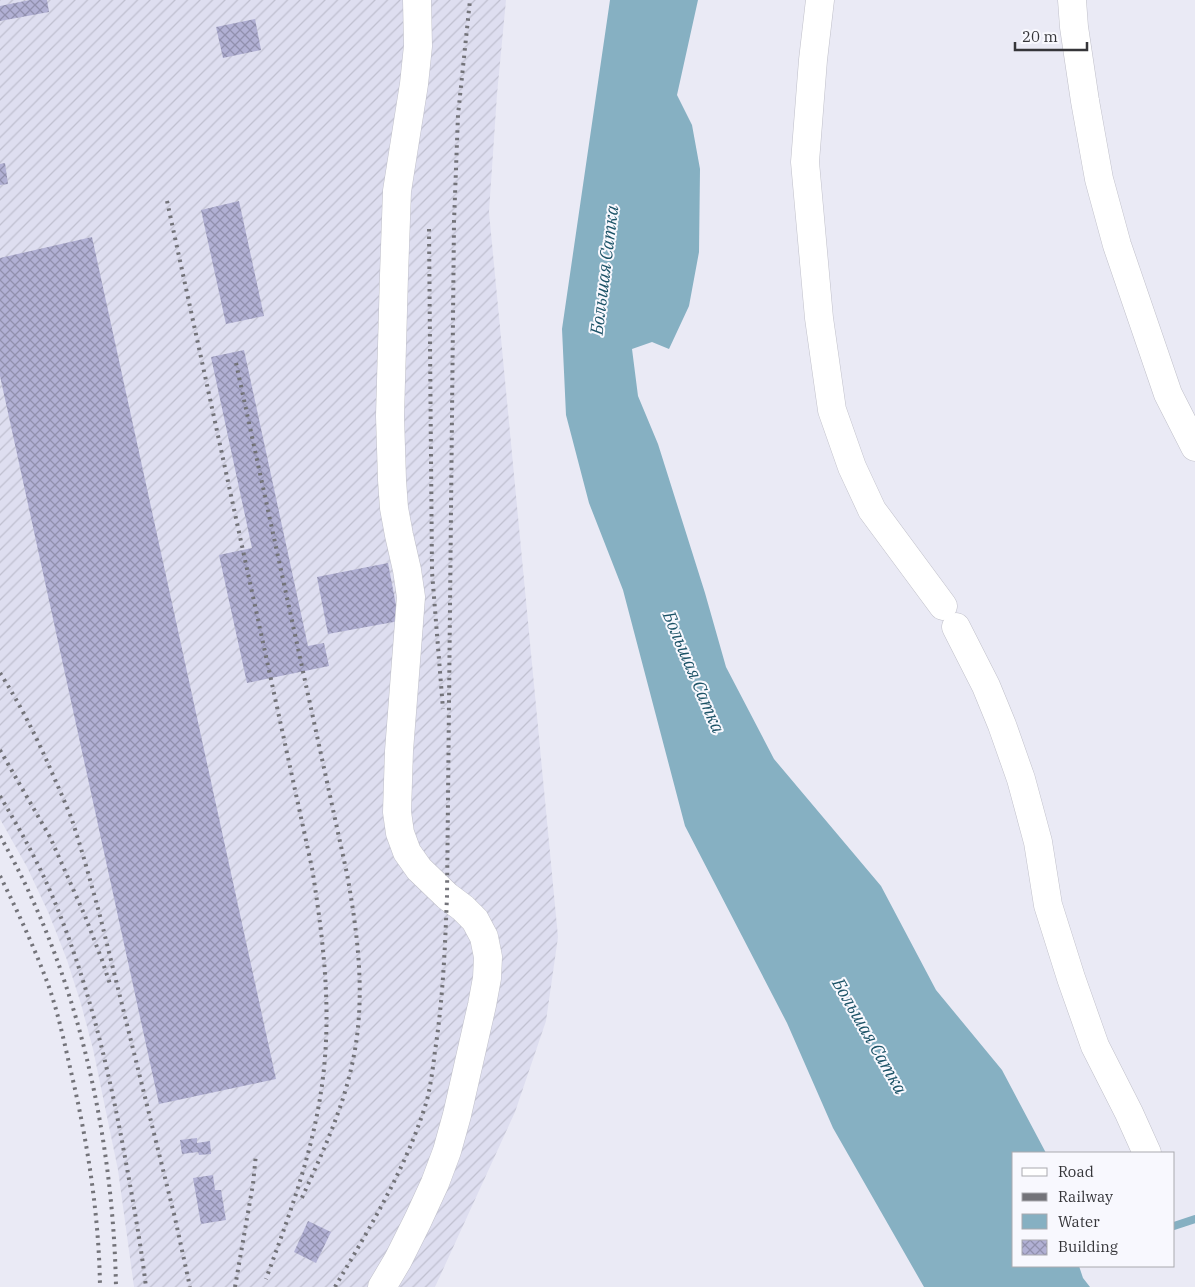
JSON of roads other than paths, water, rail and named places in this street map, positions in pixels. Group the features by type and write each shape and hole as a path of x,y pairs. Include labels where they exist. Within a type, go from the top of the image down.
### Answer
{"lane":[{"path":"382,1287 418,1220 447,1151 482,1006 487,978 488,957 484,937 475,920 419,869 407,852 400,833 397,812 400,732 411,597 394,508 390,416 397,192 418,46 417,0"},
{"path":"820,0 805,162 819,318 832,410 852,467 872,510 949,617 986,686 1021,779 1038,842 1048,905 1071,978 1095,1046 1147,1152"},
{"path":"1072,0 1074,26 1098,179 1117,245 1168,394 1195,447"}],"water":[{"name":"Большая Сатка","path":"610,0 698,0 677,95 692,125 700,169 699,252 689,306 669,349 652,342 632,349 638,396 658,444 726,667 774,759 881,886 936,990 1002,1070 1045,1152 1012,1152 1012,1267 1079,1267 1083,1278 1090,1287 924,1287 833,1128 787,1023 685,826 623,590 589,503 566,415 562,329"}],"waterway":[{"path":"1175,1226 1195,1219"}],"railway":[{"path":"335,1287 387,1196 419,1125 430,1088 440,1012 447,896 454,222 458,115 470,0"},
{"path":"167,201 312,868 324,962 326,986 325,1057 317,1115 295,1197 266,1279"},
{"path":"429,229 432,572 443,709"},
{"path":"236,363 347,874 359,967 360,990 357,1037 349,1079 331,1132 300,1202"},
{"path":"0,673 23,712 44,754 71,817 79,842 100,916 175,1218 190,1287"},
{"path":"0,750 50,837 85,916 111,987"},
{"path":"0,796 46,881 84,984 116,1110 146,1287"},
{"path":"0,836 27,888 50,942 70,997 86,1054 98,1112 107,1171 116,1287"},
{"path":"0,876 44,973 62,1031 88,1154 95,1207 100,1287"},
{"path":"235,1287 253,1184 256,1154"}]}
